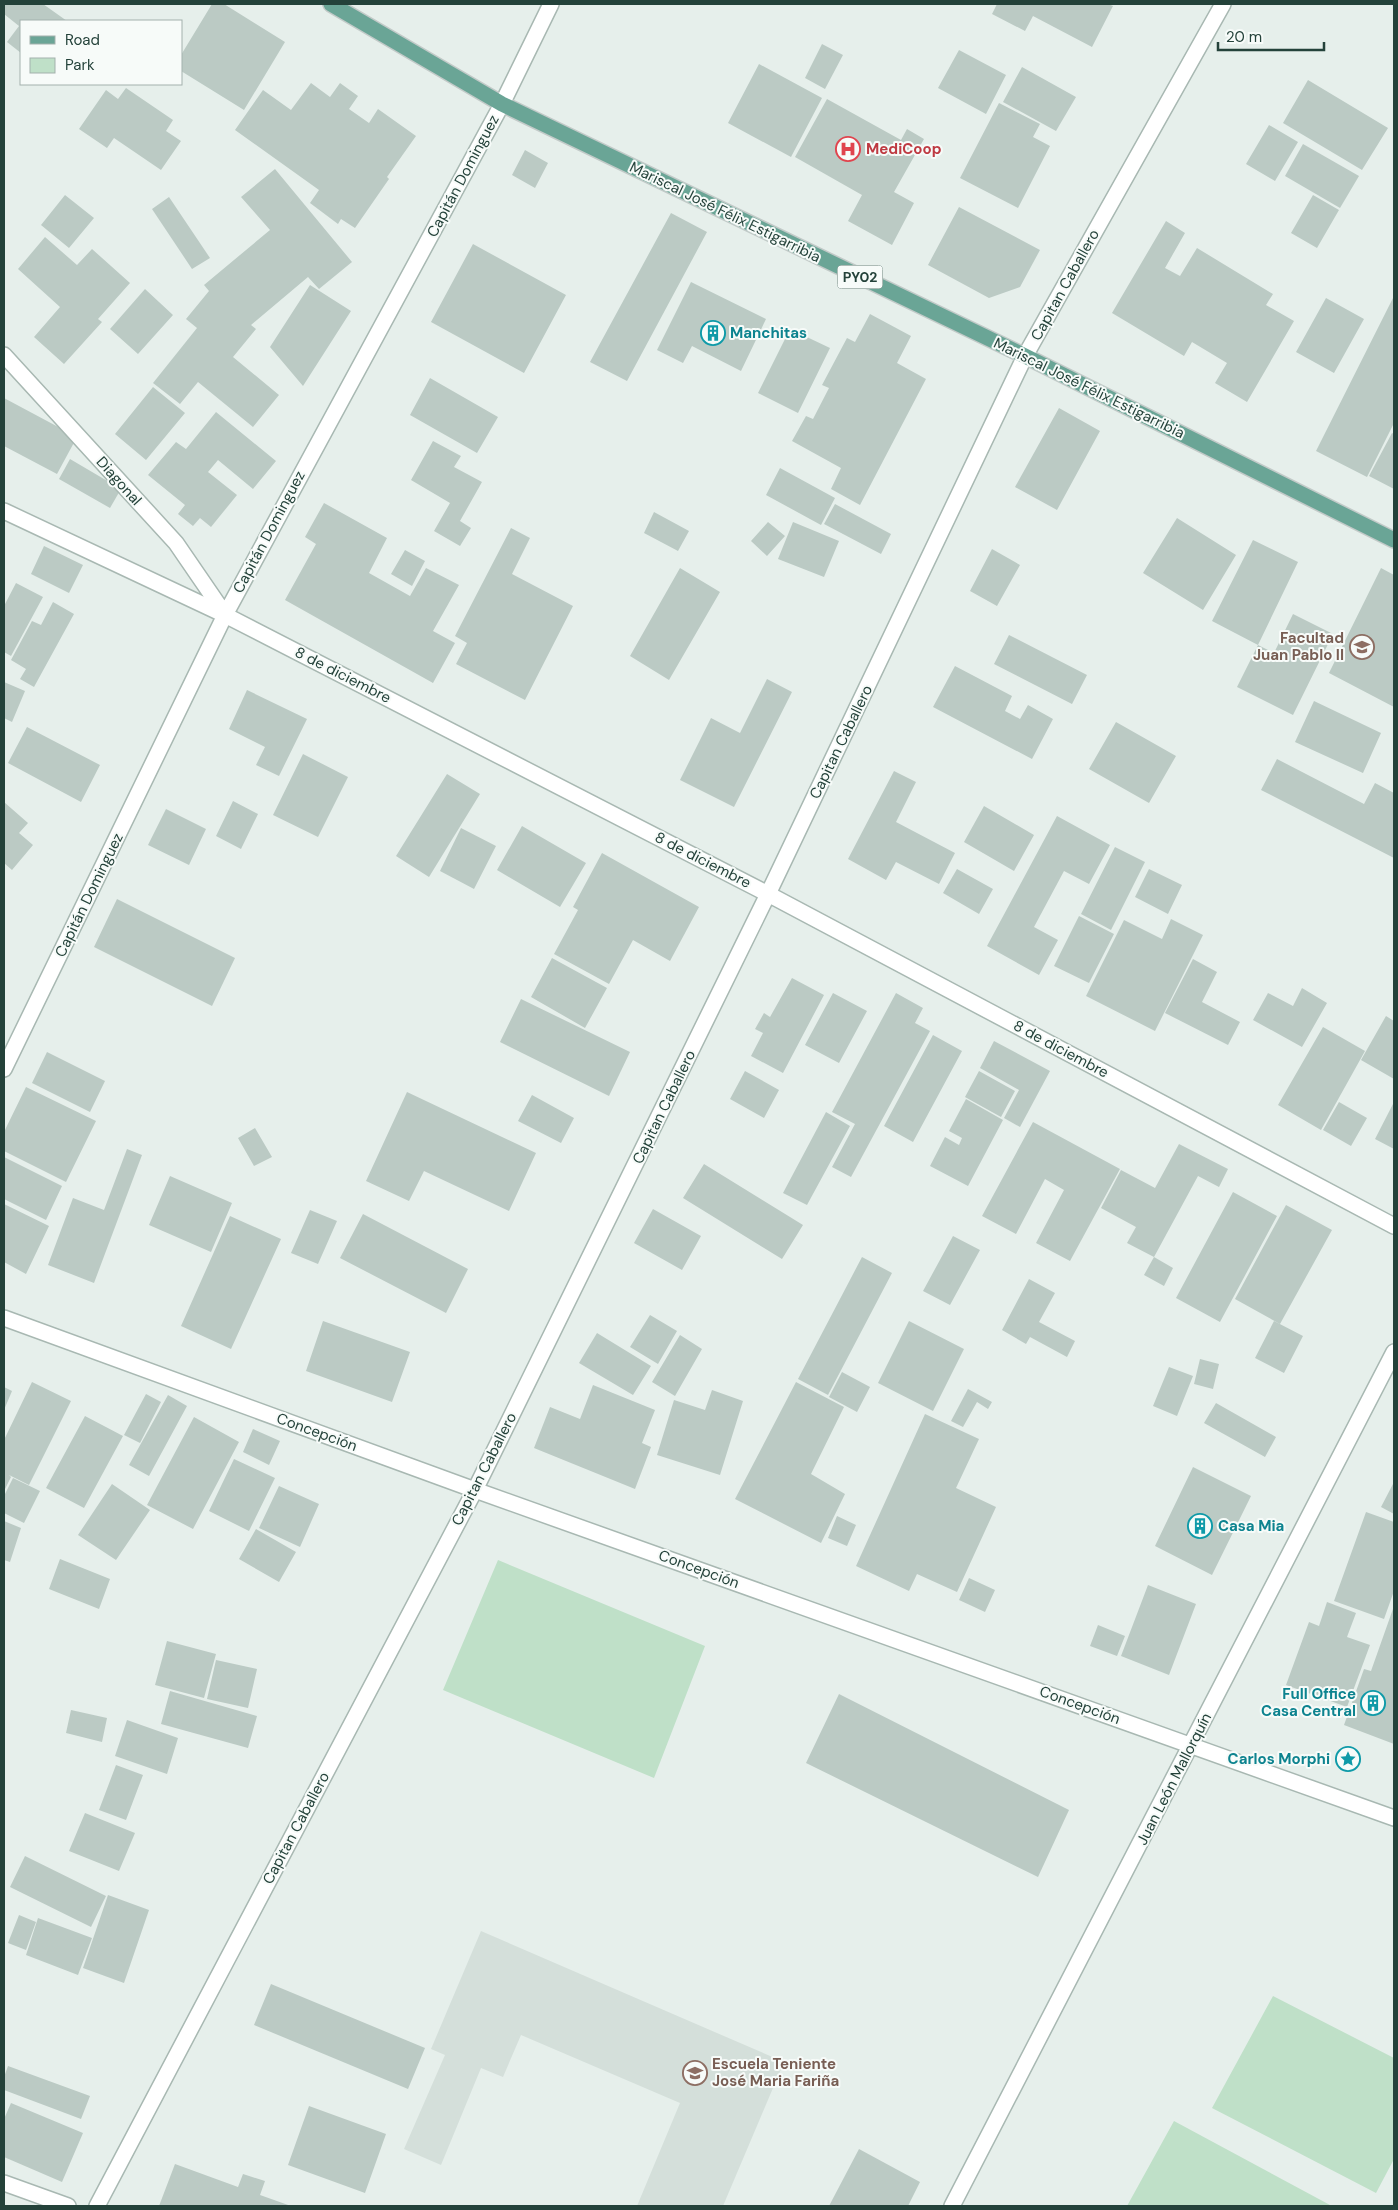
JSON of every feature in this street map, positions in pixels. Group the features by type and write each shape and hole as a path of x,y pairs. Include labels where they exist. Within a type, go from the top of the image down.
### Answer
{"main road":[{"name":"Mariscal José Félix Estigarribia","path":"331,4 502,104 1025,356 1394,540"}],"street":[{"name":"Capitán Dominguez","path":"4,1069 225,615 502,104 551,4"},
{"name":"Capitan Caballero","path":"97,2206 475,1490 768,894 1025,356 1223,4"},
{"name":"Diagonal","path":"4,355 176,543 225,615"},
{"name":"8 de diciembre","path":"4,511 225,615 768,894 1394,1226"},
{"name":"Concepción","path":"4,1318 475,1490 1394,1818"},
{"name":"Juan León Mallorquín","path":"952,2206 1394,1352"},
{"path":"4,2183 68,2206"}],"shaded area":[{"name":"Escuela Teniente José Maria Fariña","path":"481,1931 784,2062 723,2206 637,2206 680,2103 521,2035 503,2077 481,2068 441,2165 404,2149 445,2055 431,2049"}],"green space":[{"path":"498,1560 705,1646 654,1778 443,1690"},
{"path":"1273,1996 1394,2058 1394,2159 1376,2193 1212,2108"},
{"path":"1174,2121 1330,2205 1330,2206 1127,2206"}],"building":[{"path":"4,4 43,4 66,20 20,20 20,52 7,42 19,26 4,14"},
{"path":"212,4 224,4 285,42 244,110 182,72 182,53"},
{"path":"997,4 1108,4 1113,6 1092,47 1033,16 1025,31 992,14"},
{"path":"822,44 843,55 825,89 805,78"},
{"path":"959,50 1006,75 986,114 938,88"},
{"path":"759,64 822,98 791,157 728,123"},
{"path":"1022,67 1076,97 1056,131 1003,102"},
{"path":"1308,80 1388,128 1362,170 1283,123"},
{"path":"311,83 330,97 340,83 358,96 349,109 369,123 378,109 416,136 387,177 389,179 355,228 341,219 338,224 310,203 319,190 235,130 263,90 291,110"},
{"path":"126,88 173,120 166,131 181,141 161,170 114,138 107,148 79,129 106,90 118,99"},
{"name":"MediCoop","path":"827,99 901,140 907,129 924,139 894,192 914,203 892,245 848,221 862,195 795,157"},
{"path":"999,103 1040,124 1033,137 1050,146 1018,208 960,178"},
{"path":"1269,125 1298,142 1275,181 1246,164"},
{"path":"1303,144 1359,176 1340,208 1285,176"},
{"path":"525,150 548,163 535,188 512,175"},
{"path":"275,169 352,262 319,289 308,277 251,325 256,329 233,357 279,395 253,427 198,382 180,404 153,383 197,328 186,319 209,291 204,285 270,230 241,197"},
{"path":"65,195 94,218 69,248 41,225"},
{"path":"1313,195 1339,210 1317,248 1291,233"},
{"path":"169,197 210,258 192,269 152,209"},
{"path":"959,207 1040,250 1020,287 989,298 928,265"},
{"path":"671,213 707,232 627,381 590,362"},
{"path":"1166,221 1185,233 1165,268 1180,276 1197,248 1273,294 1266,305 1294,321 1247,402 1215,383 1227,363 1192,342 1184,356 1112,313"},
{"path":"45,237 77,265 92,249 130,283 98,319 102,322 64,364 34,337 60,307 18,269"},
{"path":"473,244 566,295 524,373 431,322"},
{"name":"Manchitas","path":"691,282 766,319 741,371 692,346 683,363 657,350"},
{"path":"310,285 351,311 303,386 270,347"},
{"path":"145,289 173,315 138,354 110,329"},
{"path":"1394,296 1394,423 1367,477 1316,451"},
{"path":"1326,298 1364,319 1334,373 1296,352"},
{"path":"870,314 911,336 897,363 926,379 860,505 831,489 841,468 792,441 806,416 813,419 829,388 822,385 847,338 855,342"},
{"path":"790,329 830,348 798,413 758,393"},
{"path":"430,378 498,417 477,453 410,415"},
{"path":"153,387 185,413 146,460 115,434"},
{"path":"4,398 77,437 57,474 4,446"},
{"path":"1059,408 1100,431 1057,510 1015,487"},
{"path":"216,412 276,461 253,489 218,460 208,472 237,495 211,527 200,518 193,526 178,514 185,505 148,475 176,442 186,449"},
{"path":"1392,433 1394,434 1394,489 1369,476"},
{"path":"433,441 461,456 454,467 482,482 460,521 471,528 460,546 434,531 450,503 411,480"},
{"path":"70,459 121,489 110,508 59,479"},
{"path":"780,468 835,498 821,525 766,495"},
{"path":"324,503 387,538 369,573 410,596 426,568 459,585 433,631 455,643 433,683 285,600 316,544 305,537"},
{"path":"835,504 891,534 881,554 824,524"},
{"path":"654,512 689,531 678,551 644,533"},
{"path":"1177,518 1236,555 1203,610 1143,573"},
{"path":"768,522 785,536 767,556 751,541"},
{"path":"793,522 839,541 824,577 778,559"},
{"path":"511,528 530,538 512,574 573,606 525,700 456,664 467,643 455,636"},
{"path":"1253,540 1298,562 1258,645 1212,621"},
{"path":"44,546 83,565 69,593 31,574"},
{"path":"992,549 1020,565 997,606 970,591"},
{"path":"405,550 425,561 412,586 391,574"},
{"path":"680,568 720,592 669,680 630,656"},
{"name":"Facultad Juan Pablo II","path":"1381,568 1394,575 1394,707 1329,673"},
{"path":"16,583 43,597 11,656 4,652 4,606"},
{"path":"53,602 74,614 34,687 20,679 26,669 11,660 32,621 41,625"},
{"path":"1293,614 1333,634 1293,715 1237,687 1258,645 1274,653"},
{"path":"1009,635 1087,675 1072,704 994,664"},
{"path":"955,666 1012,696 1005,711 1020,719 1028,705 1053,719 1032,759 933,707"},
{"path":"767,679 792,692 734,807 680,780 711,718 740,733"},
{"path":"4,682 25,691 12,722 4,718"},
{"path":"247,690 307,719 279,776 256,765 265,747 229,729"},
{"path":"1314,701 1381,733 1363,773 1295,742"},
{"path":"1116,722 1176,756 1149,803 1089,769"},
{"path":"27,727 100,765 81,802 8,763"},
{"path":"303,754 348,777 318,837 273,815"},
{"path":"1277,759 1364,804 1375,783 1394,793 1394,858 1261,790"},
{"path":"894,771 916,782 896,822 955,853 939,884 896,862 886,880 848,859"},
{"path":"447,774 480,794 429,877 396,856"},
{"path":"233,801 258,814 241,849 216,836"},
{"path":"4,802 28,823 19,833 33,845 12,870 4,863"},
{"path":"984,806 1034,835 1014,871 964,842"},
{"path":"166,809 206,829 189,865 148,845"},
{"path":"1057,816 1110,845 1089,884 1064,871 1034,927 1058,940 1039,975 987,946"},
{"path":"522,826 586,863 560,907 497,870"},
{"path":"461,828 496,846 474,889 440,871"},
{"path":"1115,847 1145,862 1111,930 1081,914"},
{"path":"602,853 699,907 670,961 633,940 609,984 554,954 578,910 573,907"},
{"path":"957,869 993,889 979,914 943,893"},
{"path":"1149,869 1182,885 1168,914 1135,897"},
{"path":"117,899 235,958 212,1006 94,947"},
{"path":"1079,916 1114,934 1089,983 1054,966"},
{"path":"1171,919 1203,935 1155,1031 1086,996 1124,920 1162,939"},
{"path":"552,958 607,988 585,1028 531,997"},
{"path":"1193,959 1217,972 1202,1002 1240,1022 1228,1045 1165,1013"},
{"path":"792,978 824,995 783,1073 751,1056 763,1033 755,1029 764,1013 770,1017"},
{"path":"1302,988 1327,1003 1302,1047 1253,1020 1268,993 1293,1006"},
{"path":"833,993 867,1011 839,1063 805,1045"},
{"path":"896,993 923,1008 915,1023 930,1031 851,1177 832,1167 855,1124 832,1112"},
{"path":"521,999 630,1052 609,1096 500,1042"},
{"path":"1386,1016 1394,1021 1394,1079 1361,1060"},
{"path":"1323,1027 1365,1051 1321,1130 1278,1105"},
{"path":"933,1035 962,1051 913,1142 884,1126"},
{"path":"994,1041 1050,1071 1020,1127 1004,1118 1019,1090 980,1068"},
{"path":"47,1052 105,1081 90,1112 32,1083"},
{"path":"745,1071 779,1090 764,1118 730,1099"},
{"path":"979,1071 1015,1091 1001,1117 965,1097"},
{"path":"26,1087 96,1121 66,1182 4,1151 4,1132"},
{"path":"407,1092 536,1153 509,1211 424,1171 409,1201 366,1181"},
{"path":"532,1095 574,1118 561,1143 518,1121"},
{"path":"966,1099 1003,1120 968,1186 930,1166 945,1137 959,1145 962,1138 949,1131"},
{"path":"1339,1102 1367,1118 1351,1146 1323,1130"},
{"path":"1394,1102 1394,1149 1375,1139"},
{"path":"826,1112 850,1126 807,1205 783,1193"},
{"path":"1033,1122 1120,1169 1070,1261 1036,1243 1064,1190 1045,1179 1016,1234 982,1216"},
{"path":"255,1128 272,1157 254,1166 238,1138"},
{"path":"1179,1144 1228,1169 1219,1187 1198,1176 1154,1257 1127,1243 1136,1227 1101,1208 1121,1170 1155,1188"},
{"path":"127,1149 142,1155 94,1283 48,1265 73,1198 104,1210"},
{"path":"4,1157 62,1186 46,1220 4,1199"},
{"path":"704,1164 803,1225 782,1259 683,1198"},
{"path":"170,1176 232,1203 211,1252 149,1225"},
{"path":"1233,1192 1277,1216 1220,1322 1176,1298"},
{"path":"4,1204 49,1226 26,1274 4,1262"},
{"path":"1286,1205 1332,1230 1280,1324 1235,1299"},
{"path":"653,1209 701,1236 682,1270 634,1243"},
{"path":"310,1210 337,1221 318,1264 291,1253"},
{"path":"363,1214 468,1269 446,1313 340,1258"},
{"path":"230,1216 281,1239 231,1349 181,1326"},
{"path":"953,1236 980,1250 950,1305 923,1291"},
{"path":"862,1257 892,1273 828,1395 798,1379"},
{"path":"1154,1257 1173,1268 1164,1286 1144,1275"},
{"path":"1029,1279 1055,1293 1039,1322 1075,1341 1067,1357 1030,1337 1026,1344 1002,1330"},
{"path":"650,1315 677,1331 658,1364 630,1347"},
{"path":"323,1321 410,1352 392,1402 306,1371"},
{"path":"909,1321 964,1349 933,1411 878,1383"},
{"path":"1274,1321 1303,1336 1284,1373 1255,1358"},
{"path":"597,1333 651,1366 633,1395 579,1363"},
{"path":"680,1335 702,1349 675,1396 652,1382"},
{"path":"1200,1359 1219,1364 1213,1389 1194,1384"},
{"path":"1169,1367 1193,1376 1177,1416 1153,1406"},
{"path":"842,1372 870,1387 857,1412 829,1397"},
{"path":"32,1382 71,1401 29,1485 9,1475 11,1477 4,1491 4,1440"},
{"path":"796,1382 844,1407 811,1474 845,1494 821,1543 735,1499"},
{"path":"593,1385 655,1410 642,1443 651,1447 635,1489 534,1448 550,1407 580,1419"},
{"path":"4,1387 12,1391 4,1410"},
{"path":"968,1389 992,1402 988,1409 977,1402 963,1427 951,1421"},
{"path":"712,1390 743,1401 720,1475 657,1455 674,1400 705,1410"},
{"path":"146,1394 161,1402 140,1443 124,1435"},
{"path":"168,1395 187,1406 149,1476 129,1465"},
{"path":"1216,1403 1276,1437 1265,1457 1204,1423"},
{"path":"925,1414 979,1439 956,1488 996,1507 957,1592 917,1574 909,1591 856,1566"},
{"path":"85,1416 123,1436 84,1508 46,1488"},
{"path":"194,1417 239,1442 193,1529 147,1505"},
{"path":"253,1429 280,1441 269,1465 243,1452"},
{"path":"234,1459 275,1478 249,1531 209,1511"},
{"name":"Casa Mia","path":"1193,1467 1251,1496 1212,1575 1155,1546"},
{"path":"13,1478 40,1491 24,1523 4,1513 4,1496"},
{"path":"1394,1482 1394,1514 1381,1507"},
{"path":"112,1484 150,1510 116,1560 78,1535"},
{"path":"279,1486 319,1504 300,1547 259,1528"},
{"path":"1366,1512 1394,1522 1394,1591 1384,1619 1334,1601"},
{"path":"837,1516 856,1525 847,1546 828,1538"},
{"path":"4,1521 21,1528 10,1562 4,1560"},
{"path":"256,1529 296,1552 279,1582 239,1559"},
{"path":"60,1559 110,1579 99,1609 49,1589"},
{"path":"969,1578 995,1590 985,1612 959,1600"},
{"path":"1148,1585 1196,1604 1169,1675 1121,1656"},
{"path":"1327,1602 1356,1613 1347,1637 1370,1645 1347,1707 1286,1685 1309,1622 1319,1626"},
{"name":"Full Office Casa Central","path":"1394,1606 1394,1744 1344,1725 1364,1669 1371,1671"},
{"path":"1098,1625 1125,1636 1117,1656 1090,1646"},
{"path":"167,1641 216,1654 204,1698 155,1685"},
{"path":"216,1660 257,1669 248,1708 207,1699"},
{"path":"170,1691 257,1716 248,1748 161,1724"},
{"path":"839,1694 1069,1810 1038,1877 806,1763"},
{"path":"71,1710 107,1718 102,1742 66,1733"},
{"path":"127,1720 178,1738 167,1774 115,1756"},
{"path":"116,1765 143,1775 126,1820 99,1810"},
{"path":"85,1813 135,1833 119,1871 69,1851"},
{"path":"25,1856 106,1896 91,1927 10,1887"},
{"path":"108,1895 149,1910 124,1983 83,1968"},
{"path":"19,1915 36,1922 26,1950 8,1943"},
{"path":"38,1918 92,1938 78,1975 26,1955"},
{"path":"271,1984 425,2048 408,2089 254,2025"},
{"path":"8,2066 90,2096 81,2119 4,2090 4,2077"},
{"path":"11,2103 83,2133 62,2182 4,2157 4,2119"},
{"path":"309,2106 386,2134 365,2193 288,2165"},
{"path":"859,2149 920,2182 908,2206 829,2206"},
{"path":"175,2164 238,2187 243,2174 265,2181 260,2195 291,2206 159,2206"}],"place":[{"name":"MediCoop","path":"848,149"},
{"name":"Manchitas","path":"713,333"},
{"name":"Facultad Juan Pablo II","path":"1362,647"},
{"name":"Casa Mia","path":"1200,1526"},
{"name":"Full Office Casa Central","path":"1373,1703"},
{"name":"Carlos Morphi","path":"1348,1759"},
{"name":"Escuela Teniente José Maria Fariña","path":"695,2073"}]}
